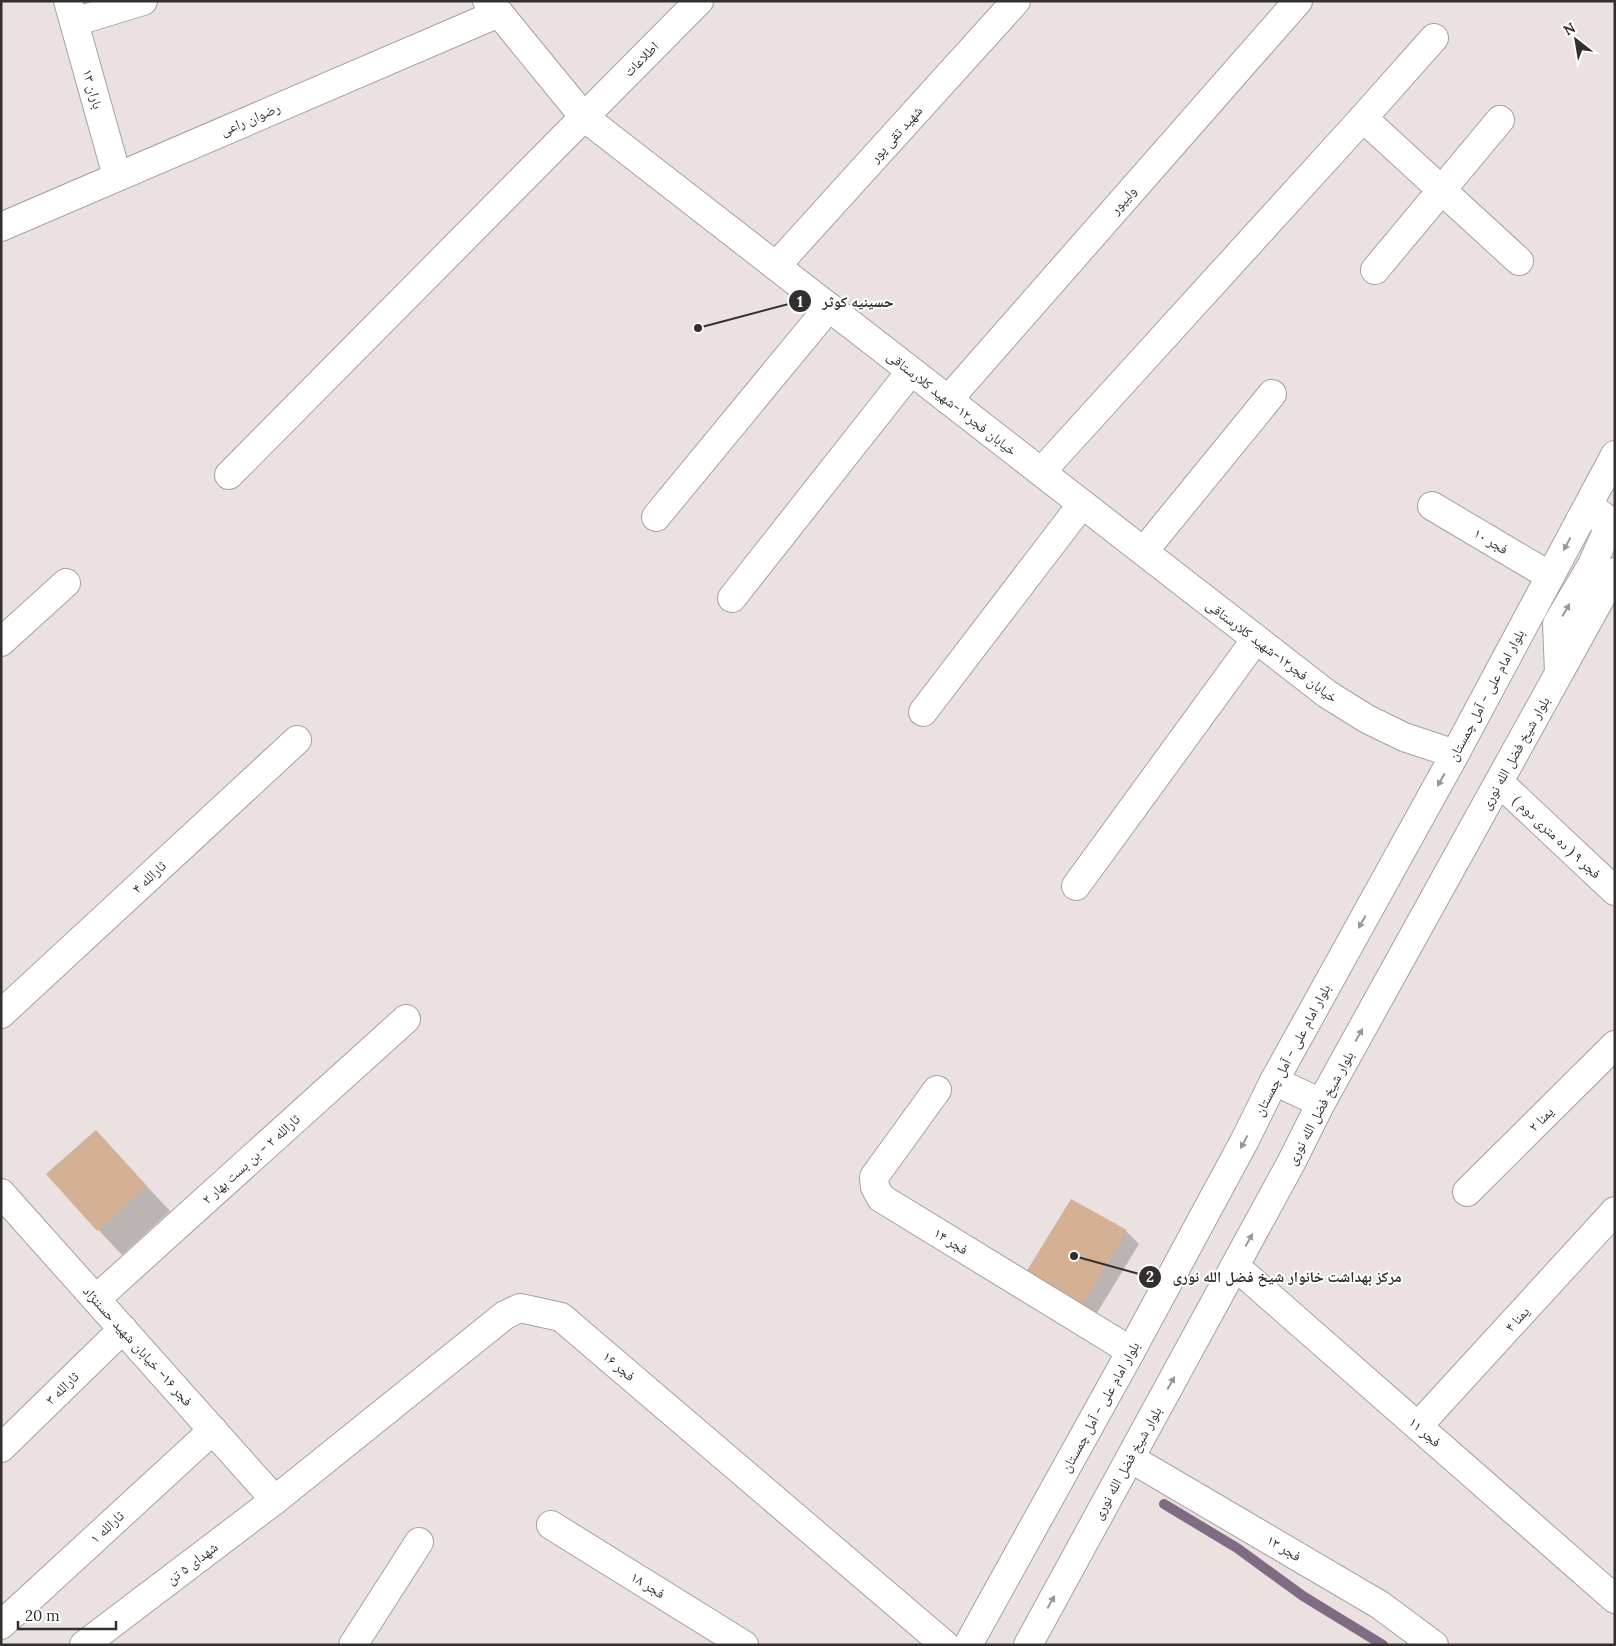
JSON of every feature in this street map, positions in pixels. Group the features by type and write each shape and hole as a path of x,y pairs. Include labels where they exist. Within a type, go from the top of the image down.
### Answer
{"street":[{"path":"71,12 143,1"},
{"name":"اطلاعات","path":"229,475 698,1"},
{"name":"شهید تقی پور","path":"776,266 1016,1"},
{"name":"ولیپور","path":"948,400 1298,1"},
{"name":"خيابان فجر۱۲-شهيد كلارستاقی","path":"493,7 584,117 948,400 1327,694 1366,719 1404,737 1455,754"},
{"name":"رضوان راعی","path":"1,227 493,7"},
{"name":"باران ۱۳","path":"71,12 117,176"},
{"path":"1041,472 1434,38"},
{"path":"1363,118 1519,261"},
{"path":"1374,270 1500,120"},
{"path":"656,517 829,307"},
{"path":"732,598 912,371"},
{"path":"1144,552 1272,394"},
{"name":"بلوار امام علی - آمل چمستان","path":"968,1645 1131,1351 1245,1140 1274,1081 1455,754 1615,455"},
{"path":"923,712 1082,504"},
{"name":"فجر ۱۰","path":"1432,506 1550,576"},
{"path":"1559,674 1557,624 1592,565 1611,522 1596,511 1580,520"},
{"name":"بلوار شیخ فضل الله نوری","path":"1028,1645 1291,1163 1321,1103 1615,572"},
{"path":"1,642 66,583"},
{"path":"1076,886 1256,639"},
{"name":"ثارالله ۴","path":"1,1014 298,740"},
{"name":"فجر ۹ ( ده متری دوم )","path":"1499,782 1615,891"},
{"name":"ثارالله ۲ - بن بست بهار ۲","path":"96,1298 406,1019"},
{"name":"یمنا ۲","path":"1467,1192 1615,1045"},
{"path":"1274,1081 1321,1103"},
{"name":"فجر ۱۴","path":"937,1090 874,1177 875,1187 881,1198 1131,1351"},
{"name":"فجر ۱۶- خیابان شهید حسننژاد","path":"1,1193 275,1500"},
{"name":"یمنا ۴","path":"1418,1426 1615,1211"},
{"name":"فجر ۱۱","path":"1235,1266 1615,1599"},
{"name":"فجر ۱۶","path":"275,1500 505,1315 520,1308 561,1317 945,1645"},
{"name":"ثارالله ۳","path":"1,1448 123,1329"},
{"name":"ثارالله ۱","path":"1,1625 213,1430"},
{"name":"فجر ۱۳","path":"1130,1458 1380,1605 1434,1645"},
{"name":"شهدای ۵ تن","path":"84,1645 275,1500"},
{"name":"فجر ۱۸","path":"551,1525 744,1645"},
{"path":"353,1645 419,1542"}],"building":[{"path":"96,1130 147,1186 97,1231 46,1174"},
{"path":"1071,1199 1127,1230 1076,1315 1020,1282"}],"waterway":[{"path":"1164,1504 1237,1548 1303,1596 1383,1645"}],"place":[{"name":"حسینیه کوثر","path":"698,328"},
{"name":"مرکز بهداشت خانوار شیخ فضل الله نوری","path":"1074,1256"}]}
